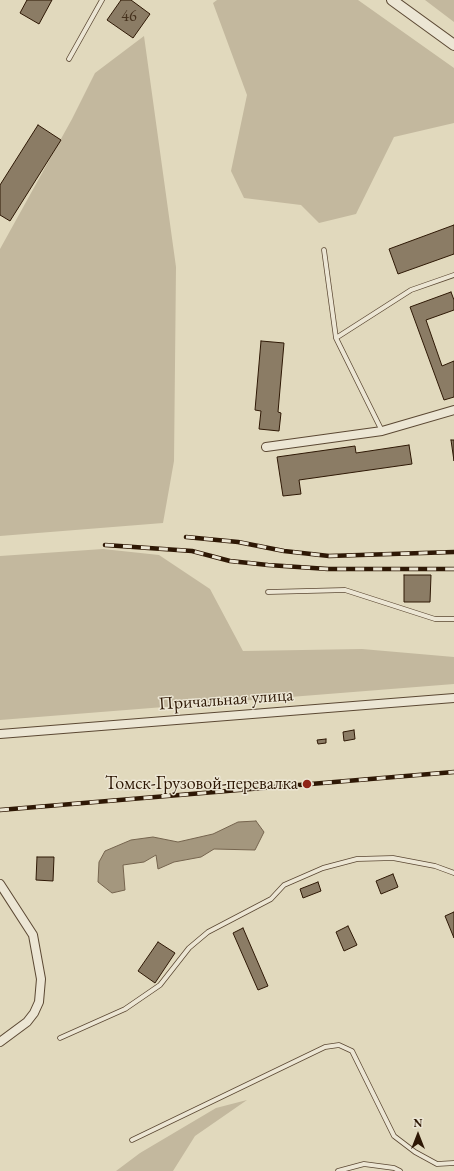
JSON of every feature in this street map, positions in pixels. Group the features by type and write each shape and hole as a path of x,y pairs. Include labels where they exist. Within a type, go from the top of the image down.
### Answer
{"street":[{"path":"392,0 454,45"},
{"path":"266,447 382,431 454,410"},
{"name":"Причальная улица","path":"0,734 454,698"},
{"path":"0,884 33,935 40,980 39,1002 34,1013 27,1022 0,1042"}],"lane":[{"path":"68,59 102,0"},
{"path":"324,250 336,338 382,431"},
{"path":"336,338 411,290 454,275"},
{"path":"268,592 345,590 435,619 454,620"},
{"path":"60,1038 125,1009 160,985 189,948 208,932 271,899 284,885 323,868 357,859 393,858 435,866 454,873"},
{"path":"132,1140 325,1047 339,1045 352,1051 394,1136 415,1152 437,1164 454,1163"},
{"path":"338,1171 364,1164 394,1168 400,1171"}],"shaded area":[{"path":"217,0 358,0 454,68 454,123 394,137 356,214 319,223 301,205 244,198 231,171 247,95 213,3"},
{"path":"425,0 454,0 454,22"},
{"path":"144,36 176,267 174,461 163,523 0,536 0,249 72,119 95,73"},
{"path":"103,549 159,555 210,589 243,651 362,649 454,657 454,684 0,720 0,556"},
{"path":"256,821 264,832 255,850 214,849 201,857 174,862 158,869 156,855 144,862 123,865 125,890 112,893 98,882 99,862 105,851 131,840 153,837 178,842 213,834 238,822"},
{"path":"247,1100 195,1136 173,1171 116,1171 140,1153 216,1108"}],"building":[{"path":"27,0 52,0 39,24 20,13"},
{"path":"121,0 131,0 150,14 133,38 107,20"},
{"path":"38,125 61,140 10,221 0,215 0,185"},
{"path":"454,225 454,254 398,274 389,249"},
{"path":"451,292 454,300 454,310 426,320 442,366 454,361 454,397 444,400 410,307"},
{"path":"261,341 284,343 278,412 281,413 279,431 259,429 261,411 255,410"},
{"path":"451,440 454,440 454,461"},
{"path":"409,445 412,464 299,480 301,494 283,496 277,457 355,446 356,453"},
{"path":"404,575 431,575 430,602 404,602"},
{"path":"354,730 355,739 344,741 343,732"},
{"path":"326,739 326,743 318,744 317,740"},
{"path":"37,857 54,857 53,881 36,880"},
{"path":"393,874 398,887 381,894 376,881"},
{"path":"318,882 321,891 303,898 300,889"},
{"path":"454,912 454,938 445,916"},
{"path":"348,926 357,945 344,951 336,932"},
{"path":"243,928 268,986 258,990 233,933"},
{"path":"158,942 175,953 155,983 138,971"}],"railway":[{"path":"186,537 238,542 284,551 329,556 454,552"},
{"path":"105,545 192,551 230,561 268,565 328,569 454,569"},
{"path":"0,810 454,772"}],"place":[{"name":"Томск-Грузовой-перевалка","path":"307,784"}]}
